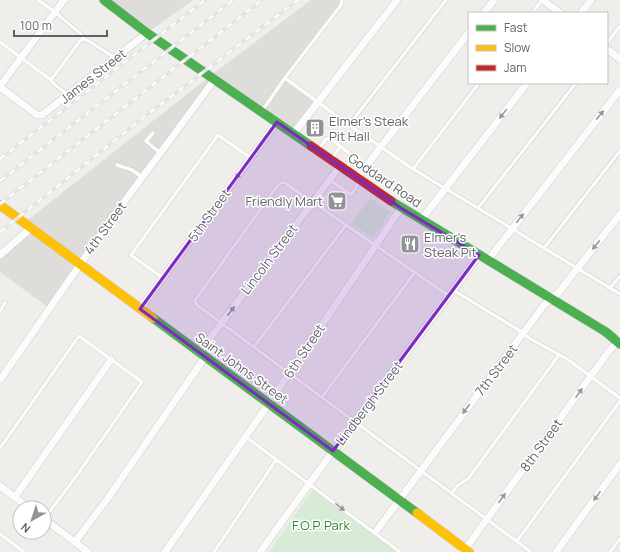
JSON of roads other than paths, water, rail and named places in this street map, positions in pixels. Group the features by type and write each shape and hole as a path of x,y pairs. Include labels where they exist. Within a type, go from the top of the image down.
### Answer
{"street":[{"path":"0,87 64,0"},
{"path":"294,133 397,0"},
{"path":"485,12 494,0"},
{"path":"543,0 559,12"},
{"path":"582,12 592,0"},
{"name":"Goddard Road","path":"109,1 147,33 401,208 619,341"},
{"name":"James Street","path":"0,87 37,115 42,115 147,33"},
{"path":"359,179 380,147 468,33"},
{"path":"608,50 620,59"},
{"name":"4th Street","path":"0,380 142,177 215,79"},
{"path":"421,220 526,84"},
{"path":"488,260 620,90"},
{"name":"5th Street","path":"140,309 277,122"},
{"name":"Lincoln Street","path":"75,542 108,498 222,323 329,179 343,168"},
{"name":"Saint Johns Street","path":"0,205 466,551"},
{"name":"6th Street","path":"165,552 268,404 401,208"},
{"name":"7th Street","path":"376,530 544,305 559,292 620,214"},
{"path":"0,255 31,228"},
{"name":"Lindbergh Street","path":"260,552 479,255"},
{"name":"8th Street","path":"466,551 486,519 619,341"},
{"path":"15,497 111,360"},
{"path":"556,552 620,464"},
{"path":"0,486 19,500"},
{"path":"52,525 88,552"}],"lane":[{"path":"38,0 55,12 83,36 83,39 115,58"},
{"path":"262,111 285,78 341,5 342,0"},
{"path":"349,125 446,0"},
{"path":"533,12 543,0"},
{"path":"608,42 620,26"},
{"path":"51,80 83,39"},
{"path":"0,42 51,80 67,95"},
{"path":"285,78 349,125 413,169 620,294"},
{"path":"413,169 478,84"},
{"path":"478,208 575,84"},
{"path":"153,133 146,141 160,153"},
{"path":"163,278 131,255 218,135 251,158"},
{"path":"318,150 324,141 328,139 340,146 353,156 343,168"},
{"path":"331,160 340,146"},
{"path":"544,248 620,151"},
{"path":"117,165 132,170 142,177"},
{"path":"329,179 351,194 359,179"},
{"path":"532,552 197,305 195,302 196,299 278,185 280,183 285,183 415,272 559,355 620,398"},
{"path":"254,347 346,224"},
{"path":"322,397 415,272"},
{"path":"610,288 620,276"},
{"path":"0,311 5,304"},
{"path":"0,448 79,336 142,382 52,508"},
{"path":"452,493 458,485 468,479 559,355"},
{"path":"517,541 620,401"},
{"path":"245,436 400,552"},
{"path":"214,552 276,460"},
{"path":"0,534 24,552"},
{"path":"610,552 620,539"}],"railway":[{"path":"0,159 205,0"},
{"path":"0,181 233,0"},
{"path":"0,204 262,0"},
{"path":"0,232 148,114 298,0"}],"place":[{"name":"Elmer's Steak Pit Hall","path":"315,128"},
{"name":"Friendly Mart","path":"337,201"},
{"name":"Elmer's Steak Pit","path":"410,244"}],"park label":[{"name":"F.O.P. Park","path":"321,525"}]}
